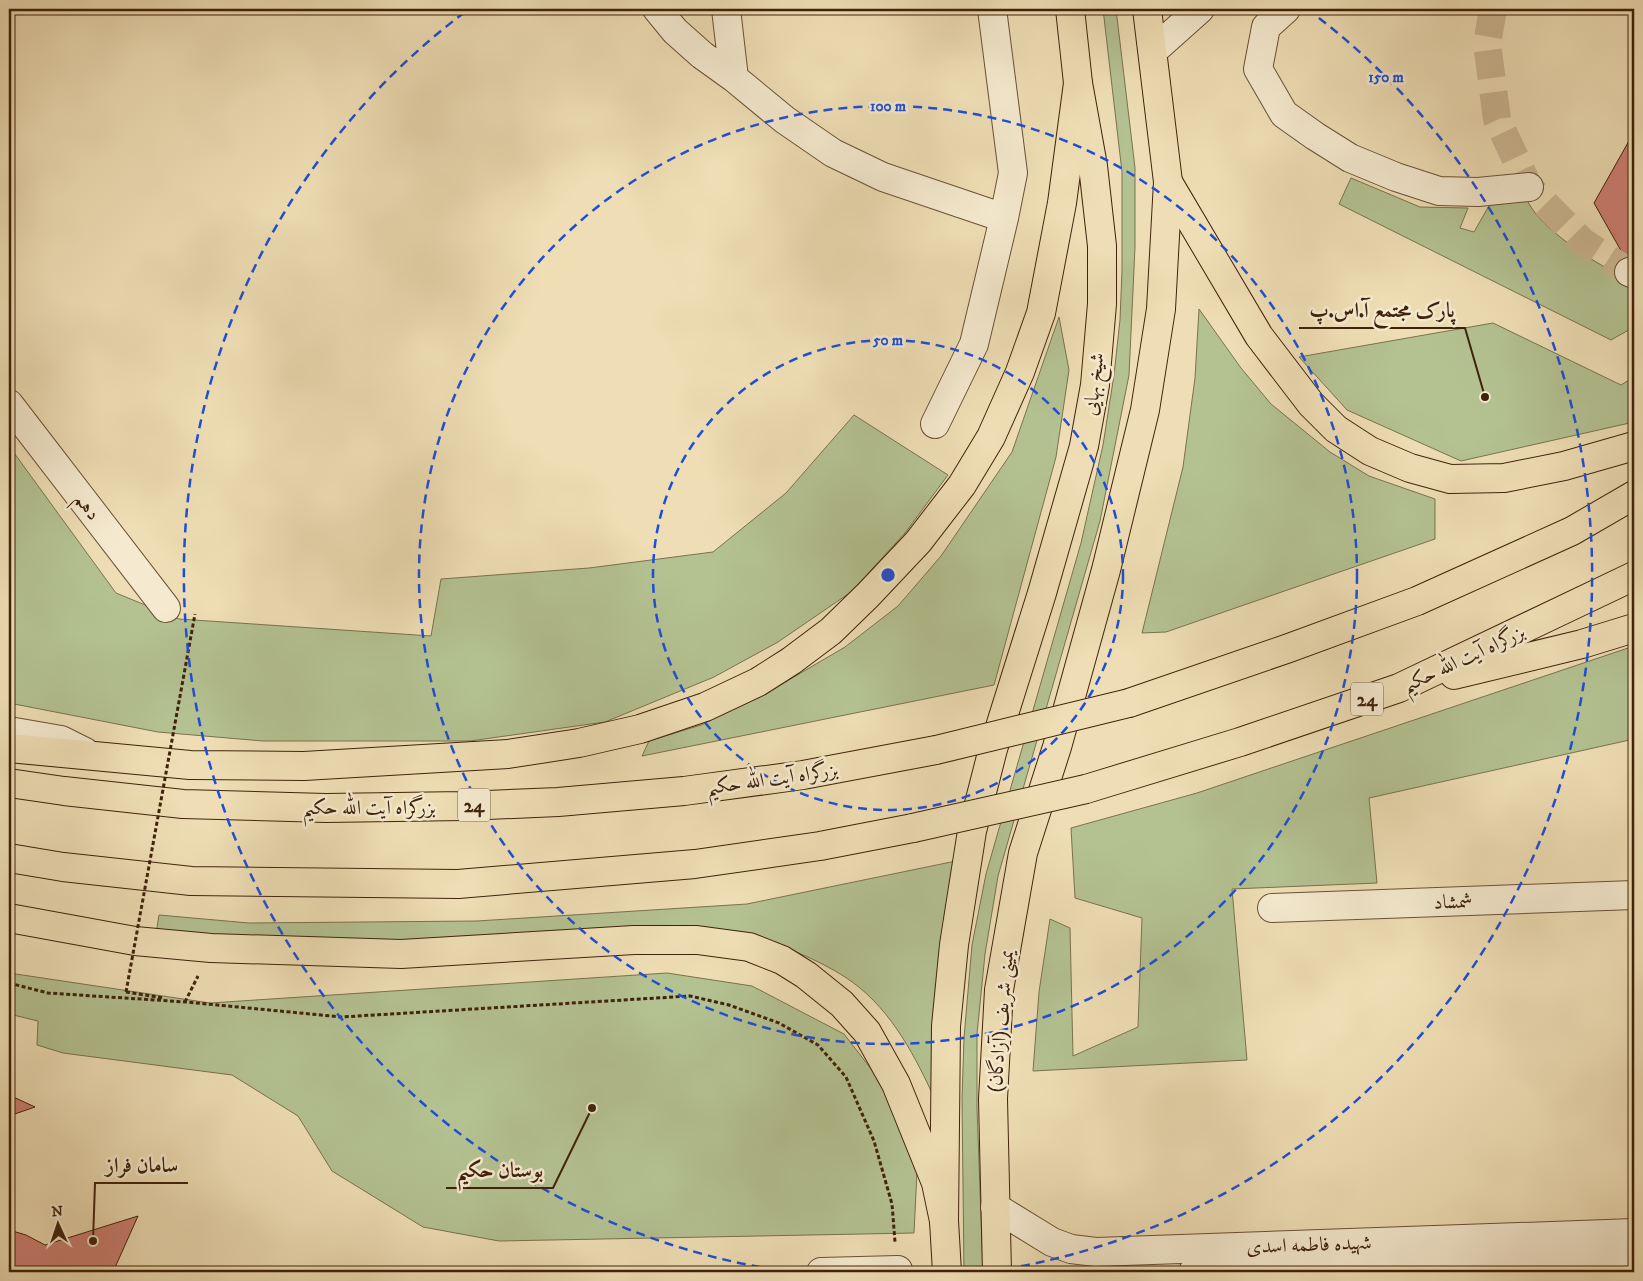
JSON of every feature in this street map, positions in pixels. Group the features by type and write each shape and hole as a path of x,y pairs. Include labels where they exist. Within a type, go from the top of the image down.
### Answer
{"main road":[{"name":"شیخ بهایی","path":"944,1221 946,1026 954,945 972,831 993,749 1042,593 1084,446 1095,386 1102,304 1102,246 1092,166 1078,83 1070,9"},
{"path":"1147,9 1168,182 1259,336 1312,404 1336,429 1370,451 1410,468 1450,479 1504,478 1564,466 1634,446"},
{"path":"9,748 190,765 304,766 508,754 578,743 640,729 704,707 758,682 791,661 843,619 868,595 918,542 962,485 991,437 1020,372 1041,313 1062,203 1078,83"},
{"name":"یمینی شریف (آزادگان)","path":"997,1272 993,1100 999,990 1023,854 1057,747 1106,570 1145,410 1161,309 1168,182"},
{"name":"بزرگراه آیت الله حکیم","path":"9,783 183,804 326,808 464,806 558,802 684,790 803,775 936,750 1129,703 1289,648 1417,601 1572,531 1634,496"},
{"name":"بزرگراه آیت الله حکیم","path":"9,858 63,867 191,882 458,884 695,864 820,846 913,828 1086,789 1240,742 1399,688 1634,576"},
{"path":"1399,688 1582,644 1634,628"},
{"path":"9,918 135,941 211,948 400,954 634,940 697,940 749,947 782,960 806,975 842,1004 867,1032 896,1084 936,1183 944,1221 946,1272"}],"street":[{"path":"658,9 675,31 702,55 734,78 785,120 833,153 883,177 1004,218"},
{"path":"726,9 734,78"},
{"path":"935,424 974,344 1013,173 992,9"},
{"path":"1153,51 1200,9"},
{"path":"1286,9 1266,27 1258,70 1284,114 1350,158 1396,177 1439,191 1478,192 1530,186"},
{"name":"دهم","path":"11,409 166,608"},
{"path":"9,731 60,740 93,756"},
{"name":"شمشاد","path":"1272,908 1634,895"},
{"name":"شهیده فاطمه اسدی","path":"995,1207 1052,1242 1071,1249 1083,1261 1096,1252 1634,1232"},
{"name":"شهیده فاطمه اسدی","path":"1193,1272 1634,1257"},
{"path":"821,1272 898,1270"}],"path":[{"path":"186,1002 126,992 194,614"},
{"path":"9,983 48,993 186,1002 342,1017 690,996 729,1005 779,1023 818,1044 846,1077 874,1141 892,1204 898,1270"}],"green space":[{"path":"1103,9 1116,9 1135,168 1135,247 1129,375 1100,521 998,876 985,954 977,1034 977,1108 983,1272 964,1272 962,1099 964,1038 972,945 986,874 1081,543 1103,445 1114,375 1120,320 1122,271 1122,172"},
{"path":"1351,178 1420,207 1468,208 1460,228 1474,232 1494,197 1523,194 1545,224 1568,243 1609,269 1634,280 1634,327 1611,340 1339,204"},
{"path":"1199,309 1241,368 1271,404 1330,452 1369,476 1435,499 1435,539 1166,632 1142,633 1183,467 1195,378"},
{"path":"1059,317 1069,370 1056,457 994,685 642,756 649,741 701,725 758,698 845,647 898,606 941,556 1012,452"},
{"path":"1493,323 1621,385 1634,377 1634,422 1461,461 1347,410 1299,357"},
{"path":"854,415 948,475 905,533 851,592 778,642 714,677 605,722 470,741 263,741 158,732 9,703 9,446 116,593 179,619 431,636 441,579 589,568 713,552 786,493"},
{"path":"1634,646 1634,739 1369,798 1377,883 1232,889 1247,1060 1033,1071 1039,992 1050,919 1070,928 1073,1056 1138,1027 1142,918 1075,898 1071,828 1197,793"},
{"path":"956,861 932,1093 907,1045 874,1000 836,971 765,940 400,941 156,934 159,915 249,923 477,921 747,904"},
{"path":"9,973 210,1003 667,973 752,986 844,1034 896,1101 917,1172 914,1233 499,1241 423,1227 332,1171 298,1116 232,1075 63,1053 37,1045 38,1021 9,1014"}],"building":[{"path":"1634,132 1634,256 1624,256 1594,203"},
{"path":"9,1095 35,1107 9,1116"},
{"path":"138,1216 113,1272 9,1272 9,1230 26,1235 45,1245"}],"tunnel":[{"path":"1493,9 1487,44 1497,119 1529,187 1583,242 1629,272"}],"place":[{"name":"پارک مجتمع آ.اس.پ","path":"1485,397"},
{"name":"بوستان حکیم","path":"592,1108"},
{"name":"سامان فراز","path":"93,1241"}]}
